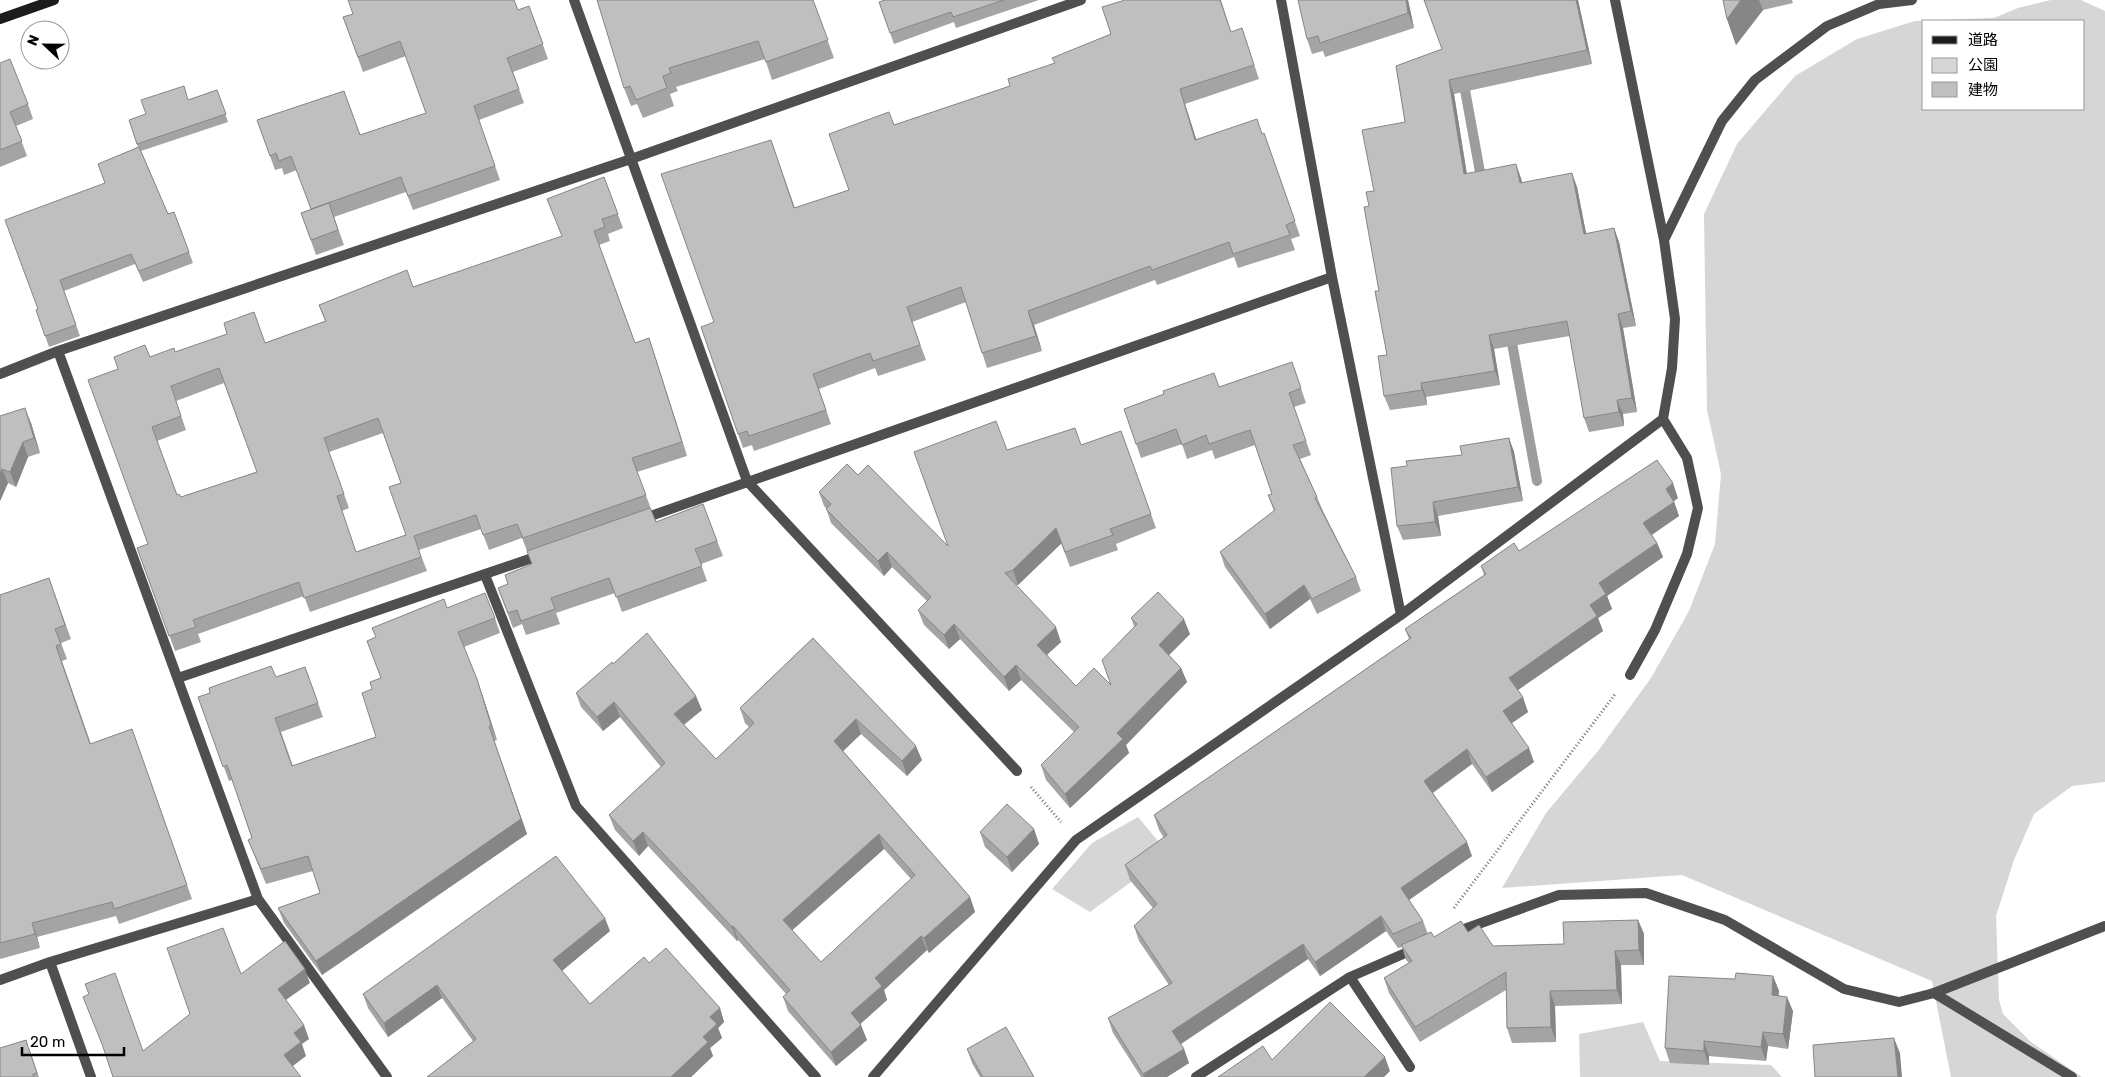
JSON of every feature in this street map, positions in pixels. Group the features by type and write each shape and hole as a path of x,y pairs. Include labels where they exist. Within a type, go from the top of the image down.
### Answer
{"street":[{"path":"0,19 52,0"},
{"path":"574,0 748,481 1017,771"},
{"path":"0,374 58,351 631,159 1081,0"},
{"path":"1281,0 1332,277 1402,615"},
{"path":"1615,0 1664,240 1675,319 1672,368 1663,419 1687,458 1698,508 1687,554 1655,630 1630,675"},
{"path":"1664,240 1722,121 1755,80 1827,26 1879,4 1912,0"},
{"path":"635,521 1332,277"},
{"path":"58,351 258,899 386,1077"},
{"path":"873,1077 1076,840 1402,615 1663,419"},
{"path":"178,678 551,552"},
{"path":"485,575 576,806 816,1077"},
{"path":"1445,936 1559,895 1646,893 1725,920 1844,989 1899,1002 1934,994 2105,926"},
{"path":"0,980 50,962 258,899"},
{"path":"1196,1077 1350,977 1423,945"},
{"path":"50,962 91,1077"},
{"path":"1350,977 1410,1067"},
{"path":"1934,994 2072,1077"}],"path":[{"path":"1445,936 1454,908 1630,675"},
{"path":"1017,771 1076,840"}],"green space":[{"path":"2051,0 2081,0 2105,11 2105,782 2072,786 2034,814 2014,860 1996,916 1999,1000 2003,1014 2031,1042 2082,1077 1951,1077 1932,981 1682,875 1502,888 1546,813 1598,751 1651,678 1689,611 1715,544 1721,474 1707,410 1704,214 1737,144 1795,76 1857,39 1915,21 1922,21 1922,110 2085,110 2085,20 1941,20 1994,18 2018,8"},
{"path":"1138,817 1169,854 1090,912 1052,889 1092,843"},
{"path":"1643,1022 1660,1061 1771,1065 1782,1077 1580,1077 1579,1034"}],"building":[{"path":"348,0 514,0 518,10 529,6 543,44 507,58 519,89 474,106 495,166 408,196 401,177 311,209 291,156 279,161 276,153 270,156 257,120 344,91 360,135 426,113 400,41 358,57 343,17 353,14"},
{"path":"597,0 813,0 828,40 766,62 758,41 669,68 671,73 663,76 667,88 636,100 630,86 624,88"},
{"path":"885,0 1004,0 953,17 951,12 890,33 879,2"},
{"path":"1125,0 1220,0 1231,32 1242,28 1254,65 1180,89 1195,140 1257,119 1262,134 1264,133 1295,221 1286,225 1290,235 1233,254 1229,242 1152,270 1150,266 1028,311 1036,336 982,353 961,287 907,307 920,345 873,361 870,353 813,374 826,410 749,436 747,431 738,434 701,327 714,322 661,174 771,140 794,208 849,190 829,134 889,112 894,125 1010,86 1008,79 1055,63 1052,58 1111,34 1102,7"},
{"path":"1298,0 1406,0 1408,13 1320,43 1318,36 1307,39"},
{"path":"1424,0 1576,0 1587,50 1449,80 1464,174 1516,164 1520,183 1572,173 1584,234 1614,228 1631,311 1618,314 1632,398 1617,400 1619,412 1584,418 1567,321 1489,335 1495,371 1421,383 1422,390 1384,396 1378,356 1387,355 1375,291 1379,291 1364,207 1369,206 1366,192 1374,191 1362,130 1405,122 1396,66 1442,49"},
{"path":"1723,0 1741,0 1727,19"},
{"path":"10,59 28,104 10,112 22,141 0,150 0,63"},
{"path":"184,86 188,100 217,90 226,114 137,144 129,120 146,114 141,100"},
{"path":"139,147 168,214 174,212 189,252 139,271 131,254 60,280 76,325 45,336 36,310 38,309 5,220 105,183 98,164"},
{"path":"604,177 618,214 602,219 605,227 594,231 635,343 649,338 682,442 632,458 646,495 523,538 517,524 483,535 476,515 414,536 421,557 304,598 299,582 193,620 196,627 169,636 137,548 148,544 88,380 118,369 114,357 145,345 150,357 174,348 175,352 227,334 224,323 254,312 265,343 326,321 319,305 407,270 413,287 562,236 547,199","holes":["219,368 257,472 181,497 179,494 177,495 152,427 181,416 171,386","378,418 401,483 389,487 406,535 356,552 337,496 344,494 324,438"]},
{"path":"329,203 338,230 311,240 301,213"},
{"path":"1292,362 1301,388 1289,393 1306,441 1293,445 1317,497 1315,498 1356,577 1312,599 1304,585 1265,614 1220,552 1275,510 1268,495 1272,494 1250,430 1209,444 1206,435 1182,445 1176,429 1136,444 1124,409 1164,394 1163,391 1214,373 1219,387"},
{"path":"25,408 34,438 23,442 10,472 2,469 0,474 0,416"},
{"path":"996,421 1007,450 1075,428 1081,445 1121,431 1151,514 1110,529 1113,535 1065,552 1056,528 1013,570 1005,573 1056,627 1037,645 1076,686 1094,668 1111,685 1102,660 1137,624 1131,618 1158,592 1184,619 1159,645 1181,668 1117,733 1123,739 1065,794 1041,765 1079,727 1016,665 1004,677 954,624 944,635 918,610 931,597 887,552 878,561 826,509 831,504 819,492 847,464 858,475 868,465 948,546 914,452"},
{"path":"1509,438 1518,487 1433,502 1435,522 1397,526 1391,468 1407,466 1406,461 1462,455 1460,446"},
{"path":"1657,460 1673,483 1666,489 1674,502 1643,523 1657,543 1599,583 1606,594 1590,605 1597,616 1509,678 1523,697 1503,711 1529,748 1486,777 1467,749 1424,781 1467,842 1401,888 1423,921 1393,934 1381,916 1315,962 1303,944 1172,1031 1184,1049 1143,1074 1108,1018 1172,983 1134,926 1157,904 1125,865 1167,835 1154,815 1411,638 1405,629 1486,574 1481,566 1514,543 1519,551"},
{"path":"703,504 717,541 695,549 702,566 616,597 609,578 551,598 555,609 521,621 517,610 508,613 498,588 508,584 505,575 532,564 527,551 650,508 656,522"},
{"path":"49,578 65,625 55,629 61,644 56,646 90,744 132,729 187,885 114,909 112,902 32,923 35,934 0,943 0,595"},
{"path":"485,593 495,618 458,632 477,679 491,725 489,726 521,819 316,961 278,908 320,893 308,856 261,869 248,840 252,838 227,765 223,767 198,697 210,693 209,688 271,666 276,677 305,667 318,703 275,718 292,766 376,737 362,693 372,689 370,682 381,678 367,641 376,637 372,628 444,599 447,608"},
{"path":"647,633 696,696 674,714 716,759 754,723 740,708 813,638 916,746 902,761 856,719 834,741 970,897 924,938 921,936 875,978 882,986 851,1013 861,1025 831,1052 783,997 790,990 733,926 643,832 633,841 609,815 665,763 614,702 597,717 576,693 612,662 613,664","holes":["879,834 915,875 821,962 783,920"]},
{"path":"1007,804 1034,829 1007,857 980,832"},
{"path":"556,856 605,918 553,960 590,1004 644,957 649,963 666,948 720,1008 710,1017 717,1024 703,1037 708,1042 671,1077 427,1077 476,1039 437,985 384,1023 363,994"},
{"path":"1638,920 1639,950 1615,951 1617,990 1550,991 1551,1027 1507,1028 1506,972 1415,1027 1384,978 1412,961 1401,945 1431,932 1434,937 1461,921 1468,932 1479,925 1493,946 1564,944 1563,922"},
{"path":"223,928 241,974 285,941 305,969 278,989 304,1025 294,1033 301,1042 284,1055 301,1077 113,1077 83,997 89,994 85,984 115,973 143,1051 190,1014 167,948"},
{"path":"1736,973 1773,976 1772,995 1787,997 1783,1034 1763,1032 1761,1047 1704,1041 1704,1051 1665,1048 1669,976 1735,979"},
{"path":"1330,1002 1385,1057 1364,1077 1218,1077 1263,1046 1272,1060"},
{"path":"1006,1027 1034,1077 983,1077 967,1049"},
{"path":"1894,1038 1898,1077 1815,1077 1813,1045"},
{"path":"26,1040 37,1073 33,1074 33,1077 0,1077 0,1048"}],"waterway":[{"path":"1463,79 1482,183"},
{"path":"1510,332 1537,481"}]}
